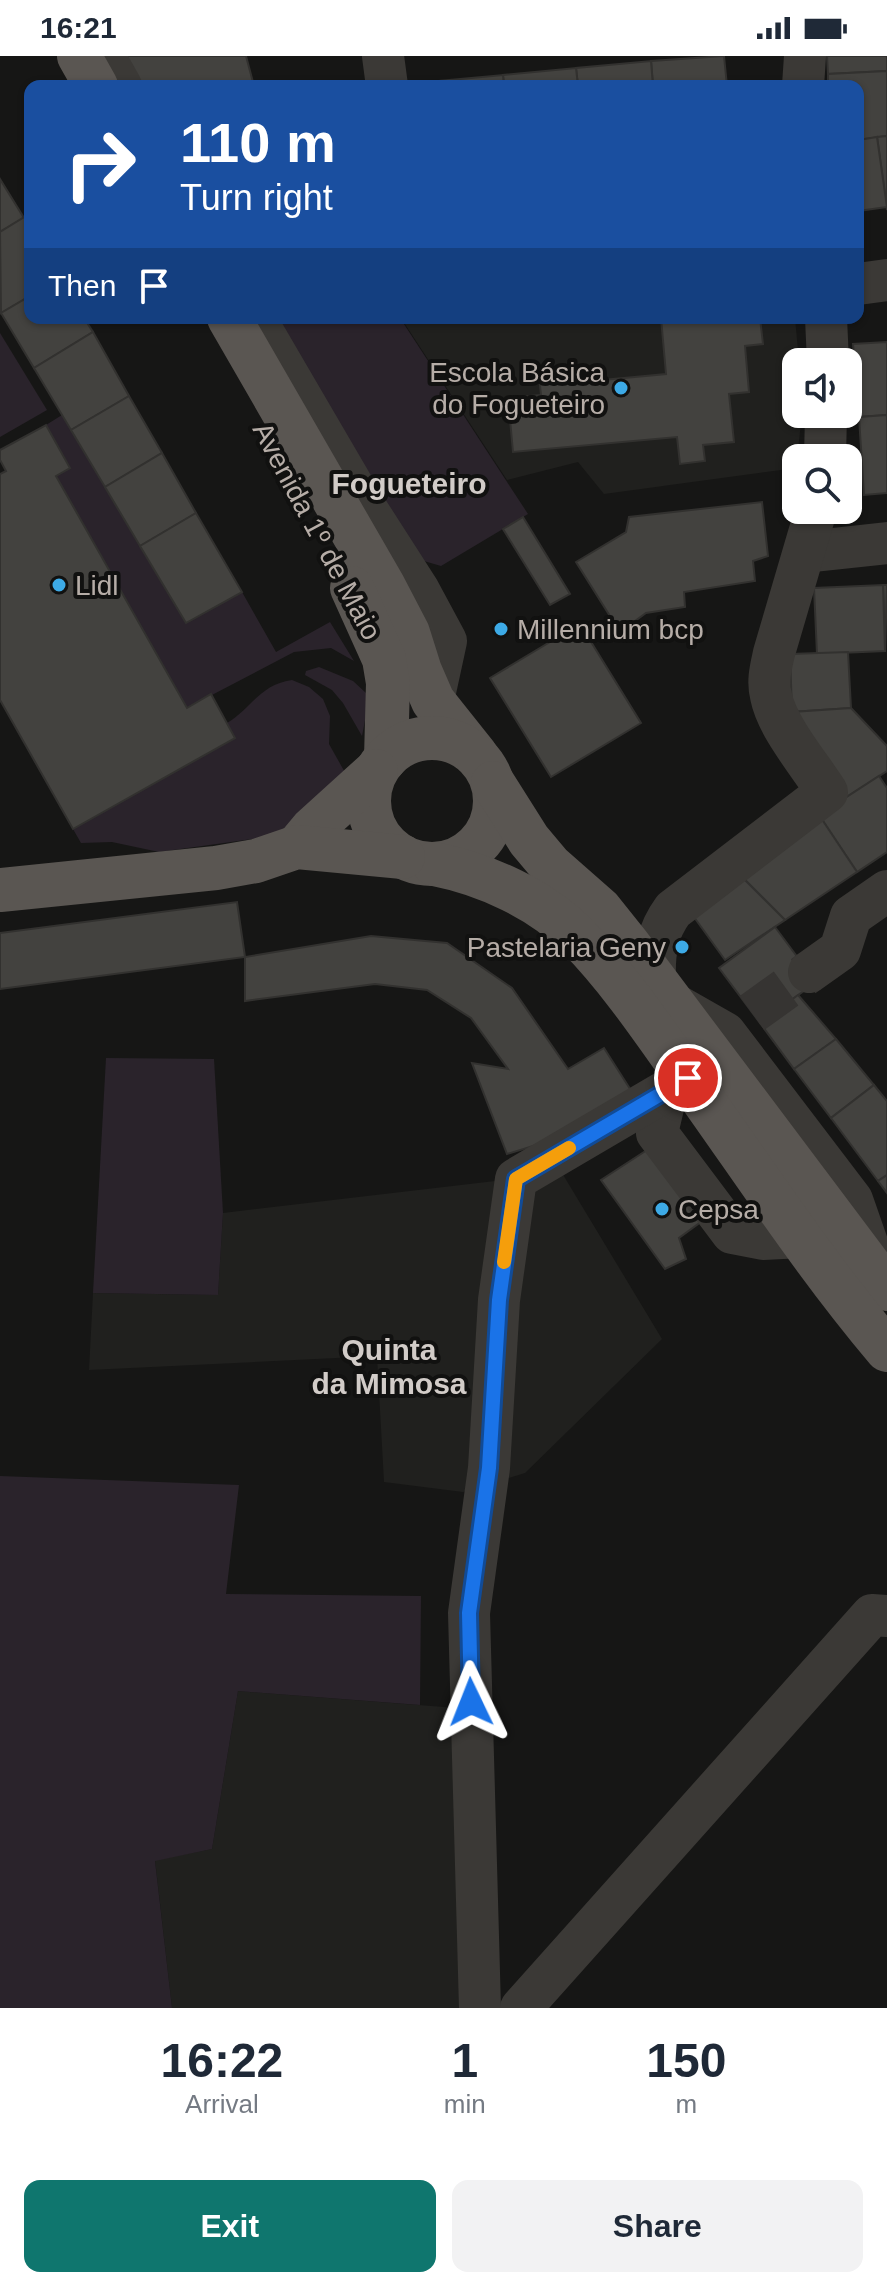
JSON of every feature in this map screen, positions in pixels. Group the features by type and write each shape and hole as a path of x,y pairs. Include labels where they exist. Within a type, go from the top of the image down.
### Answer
{"main road":[{"path":"49,56 63,80"},
{"path":"79,56 93,80"},
{"name":"Avenida 1º de Maio","path":"201,324 348,579 377,639 388,683 381,764"},
{"name":"Avenida 1º de Maio","path":"232,324 383,585 408,633 433,701 485,769 529,840 550,865 600,909 884,1286"},
{"path":"0,890 216,868 256,861 297,847 450,861 478,845 494,816 496,800 485,769 463,745 447,739 414,740 381,764 297,847"},
{"path":"381,764 370,787 369,804 379,836 419,860 461,869 497,883 536,905 577,935 632,1000 677,1084 802,1237 887,1350"}],"street":[{"path":"104,56 118,80"},
{"path":"383,56 386,80"},
{"path":"803,80 805,56"},
{"path":"864,283 887,280"},
{"name":"Avenida 1º de Maio","path":"253,324 263,332 364,505 418,589 446,641 433,701"},
{"path":"826,324 827,348"},
{"path":"664,991 657,941 662,925 673,910 827,792 779,717 770,695 774,653 812,524"},
{"path":"805,552 887,543"},
{"path":"809,972 840,950 851,916 887,891"},
{"path":"600,909 634,919 673,910"},
{"name":"Avenida 1º de Maio","path":"664,991 739,1023 852,1200 884,1286"},
{"path":"677,1084 657,1133 732,1233 763,1239 802,1237"},
{"path":"480,2008 469,1613 489,1468 499,1300 516,1179 677,1084"},
{"path":"521,2008 872,1615 887,1616"}],"shaded area":[{"path":"269,324 404,324 528,514 441,566 407,556"},
{"name":"Escola Básica do Fogueteiro","path":"405,324 796,324 798,348 782,348 782,428 800,428 799,444 782,444 782,470 604,494 578,462 507,480"},
{"path":"0,333 47,410 0,437"},
{"path":"62,415 186,622 242,592 276,652 330,622 354,661 331,648 294,652 187,708 56,476 70,467 46,425"},
{"path":"319,667 353,681 366,693 362,736 332,690 305,675 306,671"},
{"path":"292,680 309,687 323,699 330,716 329,744 347,776 293,826 266,837 159,852 112,842 81,843 73,829 235,738 227,723 271,687"},
{"path":"106,1058 214,1059 223,1213 218,1295 93,1293"},
{"path":"562,1173 662,1339 525,1473 463,1492 384,1482 377,1356 89,1370 93,1293 218,1295 223,1213"},
{"path":"0,1476 239,1485 226,1594 421,1596 420,1705 238,1691 212,1849 155,1861 172,2008 0,2008"},
{"path":"238,1691 457,1708 495,2008 172,2008 155,1860 212,1849"}],"building":[{"path":"117,56 246,56 252,80 131,80"},
{"path":"724,56 726,80 653,80 651,61"},
{"path":"827,56 887,56 887,71 828,74"},
{"path":"651,61 653,80 577,80 576,68"},
{"path":"576,68 577,80 503,80 503,75"},
{"path":"887,71 887,136 864,139 864,80 828,80 828,74"},
{"path":"503,75 503,80 449,80"},
{"path":"887,136 887,210 877,137"},
{"path":"877,137 887,207 864,210 864,139"},
{"path":"0,179 24,218 0,232"},
{"path":"24,217 24,300 1,313 0,232"},
{"path":"24,300 24,324 88,324 93,332 34,368 1,313"},
{"path":"662,324 761,324 763,344 745,346 749,392 729,394 734,442 703,445 705,461 680,464 677,437 513,452 508,398 541,395 539,376 559,374 560,384 666,374"},
{"path":"93,332 129,396 71,430 34,368"},
{"path":"887,342 887,415 862,417 862,348 853,348 853,344"},
{"path":"129,396 162,453 105,487 71,430"},
{"path":"887,415 887,493 864,495 860,428 862,417"},
{"name":"Lidl","path":"46,425 70,468 56,476 187,708 211,694 235,738 73,829 0,700 0,474 6,471 0,460 0,450"},
{"path":"162,453 196,513 140,546 105,487"},
{"path":"762,502 768,556 753,561 755,581 684,592 685,607 646,613 620,632 576,562 626,532 629,517"},
{"path":"196,513 242,592 186,623 140,546"},
{"path":"523,517 570,594 550,605 503,529"},
{"path":"883,585 887,585 885,651"},
{"path":"883,585 885,651 817,654 814,588"},
{"path":"580,624 641,723 551,777 490,678"},
{"path":"848,652 851,708 792,712 790,654"},
{"path":"851,708 887,746 887,771 845,798 792,712"},
{"path":"879,776 887,788 887,852 857,872 819,815"},
{"path":"819,815 857,872 785,920 737,872"},
{"path":"737,872 785,920 725,960 686,906"},
{"path":"237,902 245,957 0,989 0,933"},
{"path":"775,927 816,982 760,1023 719,968"},
{"path":"371,936 447,943 512,988 568,1069 604,1048 632,1092 572,1134 507,1154 472,1063 508,1069 471,1018 427,990 375,984 245,1001 245,957"},
{"path":"798,995 836,1039 794,1069 760,1023"},
{"path":"836,1039 874,1085 831,1118 794,1069"},
{"path":"874,1085 887,1101 887,1175 878,1181 831,1118"},
{"path":"670,1135 720,1208 679,1238 686,1259 665,1269 601,1180"},
{"path":"887,1175 887,1193 878,1181"}],"tunnel":[{"path":"752,1013 809,972"}],"slow traffic":[{"path":"504,1262 516,1179 569,1148"}],"place":[{"name":"Escola Básica do Fogueteiro","path":"621,388"},
{"name":"Lidl","path":"59,585"},
{"name":"Millennium bcp","path":"501,629"},
{"name":"Pastelaria Geny","path":"682,947"},
{"name":"Cepsa","path":"662,1209"}],"district":[{"name":"Fogueteiro","path":"409,483"},
{"name":"Quinta da Mimosa","path":"389,1366"}],"route":[{"path":"471,1702 469,1613 489,1468 499,1300 516,1179 688,1078"}]}
